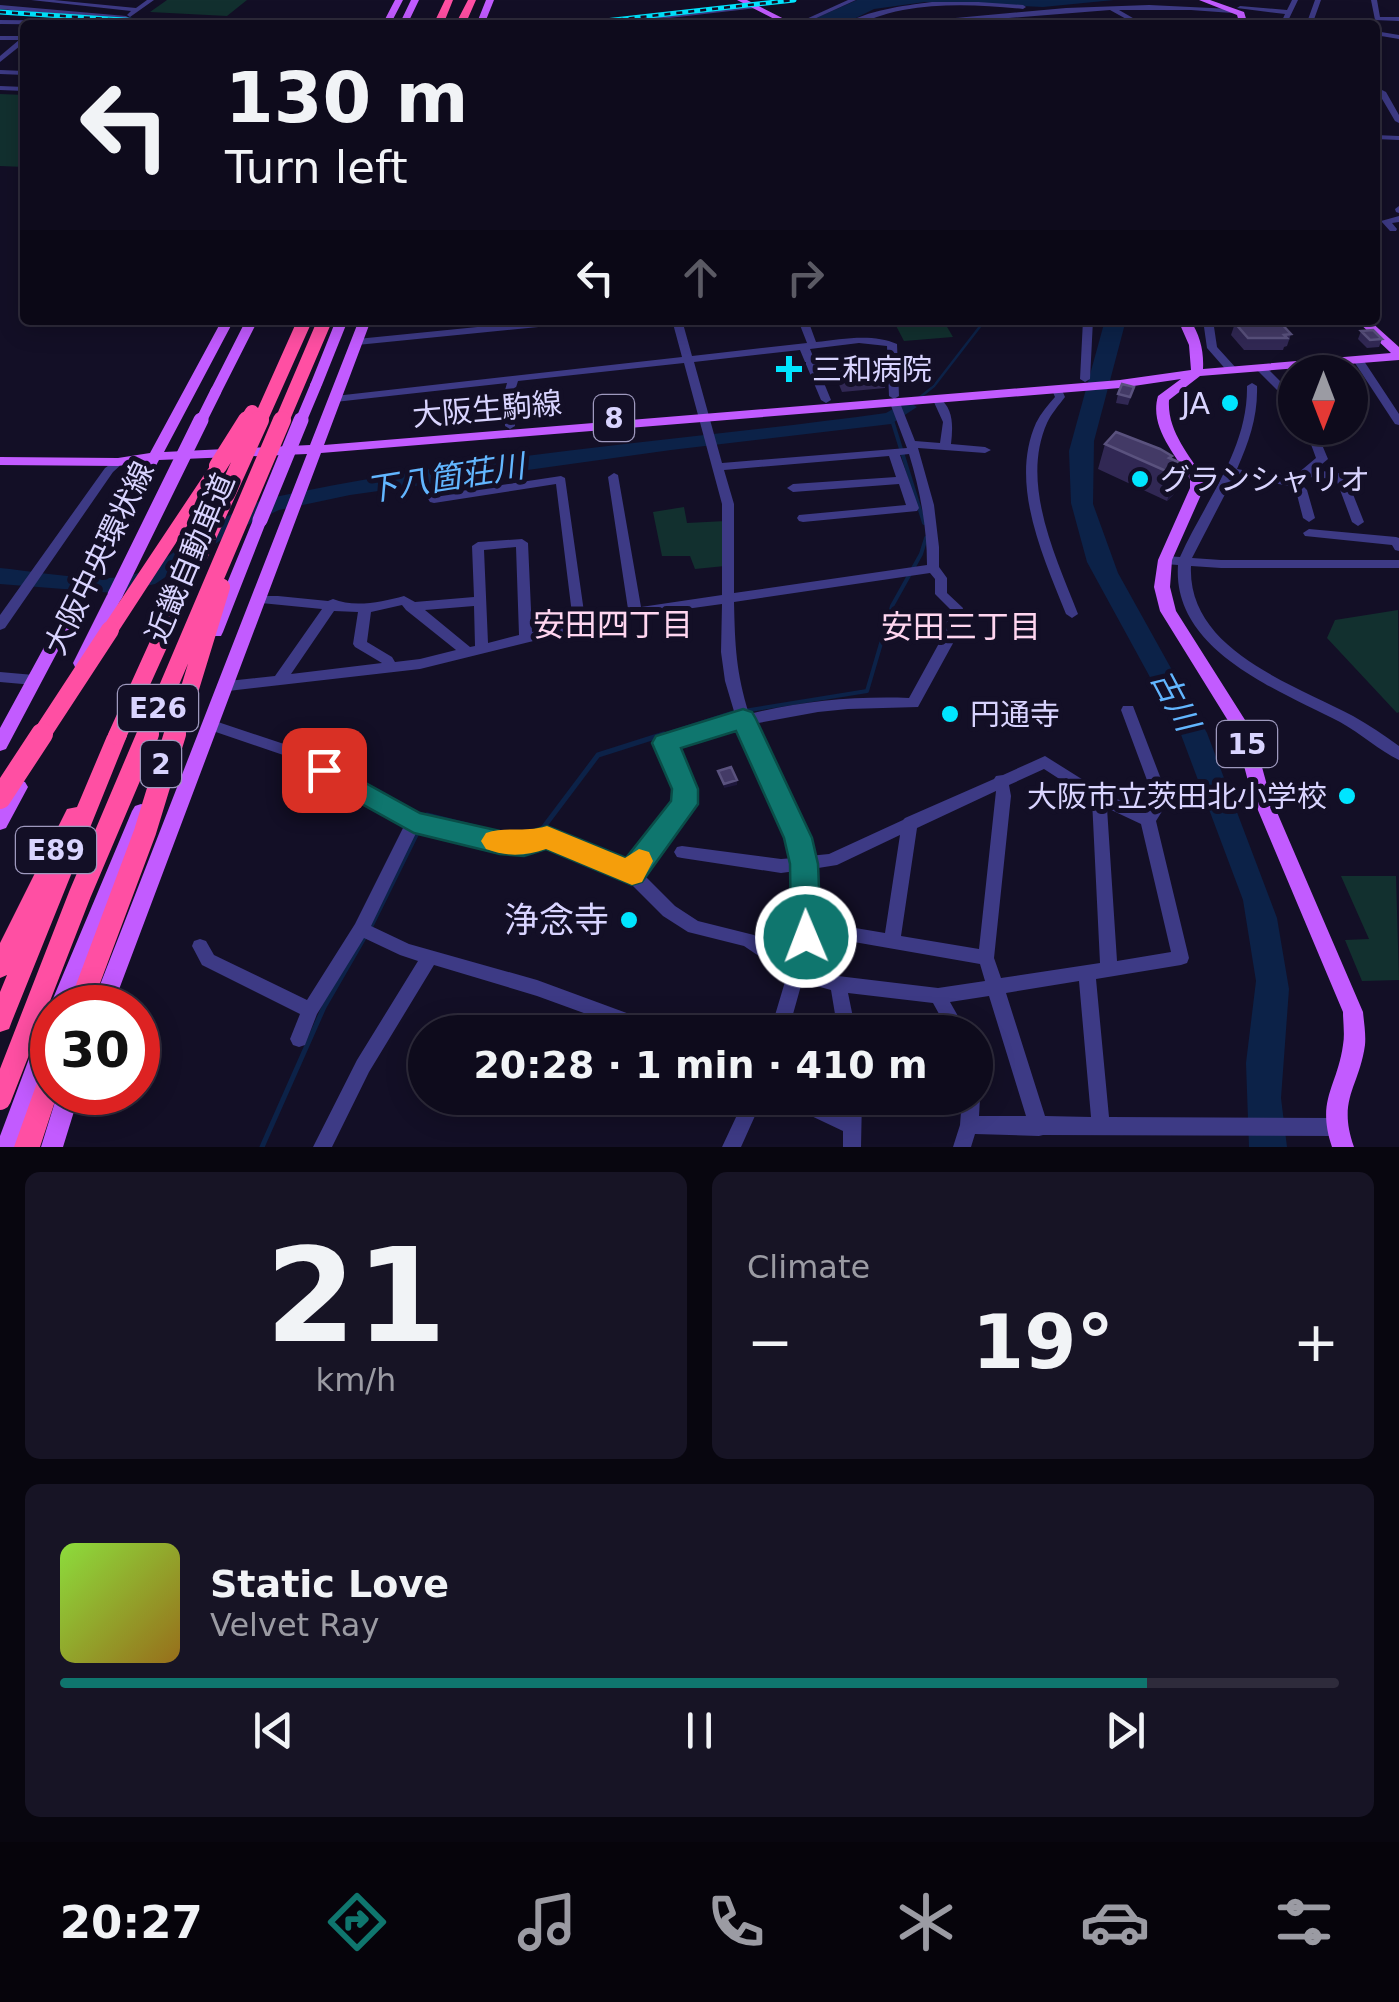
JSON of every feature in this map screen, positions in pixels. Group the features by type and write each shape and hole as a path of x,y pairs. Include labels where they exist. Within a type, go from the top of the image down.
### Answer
{"highway":[{"path":"0,796 244,427 299,325"},
{"name":"近畿自動車道","path":"0,1020 117,736 300,325"},
{"name":"近畿自動車道","path":"0,1100 80,894 322,325"},
{"path":"88,985 145,832 226,572 235,528"},
{"name":"E89","path":"0,967 33,894 117,736"},
{"path":"27,1147 38,1115"}],"main road":[{"path":"740,0 782,20"},
{"path":"1203,0 1238,8"},
{"path":"0,744 225,325"},
{"name":"大阪中央環状線","path":"0,823 249,325"},
{"name":"2","path":"70,985 340,325"},
{"name":"2","path":"110,985 228,686 363,325"},
{"path":"1188,325 1198,360 1197,373"},
{"path":"1367,325 1399,355"},
{"name":"大阪生駒線","path":"1368,359 1399,355"},
{"name":"大阪生駒線","path":"318,446 345,439 510,426 900,404 937,397 1278,367"},
{"name":"15","path":"1197,373 1163,399 1160,412 1169,436 1197,480 1165,560 1162,587 1168,610 1243,731 1262,796 1352,1012 1354,1044 1340,1080 1334,1127"},
{"name":"大阪生駒線","path":"937,397 1057,390 1084,383"},
{"name":"大阪生駒線","path":"0,453 158,456 318,446 342,448 826,400 900,404"},
{"name":"大阪生駒線","path":"0,461 118,462 158,456"},
{"path":"0,796 49,731"},
{"name":"2","path":"124,946 155,830 165,755"},
{"path":"8,1147 30,1086"},
{"path":"52,1147 62,1115"},
{"path":"1334,1127 1343,1147"}],"street":[{"path":"34,0 137,10"},
{"path":"124,20 151,0"},
{"path":"801,20 853,0"},
{"path":"1080,8 1120,0"},
{"path":"1285,20 1295,0"},
{"path":"1374,0 1377,19 1399,19"},
{"path":"855,20 871,12 920,3 1050,8"},
{"path":"645,20 754,7"},
{"path":"0,8 96,20"},
{"path":"965,20 1080,8 1238,8 1289,12"},
{"path":"1110,8 1133,20"},
{"path":"0,65 5,52"},
{"path":"1380,94 1399,121"},
{"path":"1396,230 1385,220 1399,219"},
{"path":"357,342 529,325"},
{"path":"678,325 728,504 728,652 741,714 787,808 804,864 807,927 784,1015"},
{"path":"804,325 826,400"},
{"path":"1084,383 1088,325"},
{"path":"1209,325 1212,348 1232,370"},
{"path":"335,399 807,345 859,340 892,344 900,404 903,480 913,508 803,518"},
{"path":"1262,368 1278,384"},
{"path":"1368,375 1399,422"},
{"path":"510,426 514,378"},
{"path":"1252,386 1252,407 1230,471 1185,562 1187,594 1196,616 1223,652 1250,672 1368,728 1399,754"},
{"path":"1057,390 1060,397 1046,411 1039,430 1033,476 1036,511 1072,614"},
{"path":"937,397 948,420 945,446"},
{"path":"1293,484 1322,459 1317,445"},
{"path":"718,467 945,446 985,450"},
{"path":"903,450 927,502 934,543 926,570"},
{"path":"0,625 108,470 118,462"},
{"path":"1230,471 1293,484 1302,490 1310,518"},
{"path":"1306,473 1341,476 1358,522"},
{"path":"614,477 635,612"},
{"path":"434,499 561,480 580,622"},
{"path":"793,488 903,480"},
{"path":"1310,533 1396,541 1399,547"},
{"path":"475,651 480,601 478,546 522,543 526,637"},
{"path":"1165,560 1399,564"},
{"path":"228,686 390,667 475,651 580,622 635,612 926,570 941,578 942,594 957,608 950,636 913,703 856,700 741,714 666,743 685,789 684,804 632,873"},
{"path":"261,599 333,603 364,610 385,609 404,600 475,651"},
{"path":"412,607 480,601"},
{"path":"280,680 333,603"},
{"path":"364,610 360,644 387,660 390,667"},
{"path":"0,677 34,680"},
{"path":"212,725 297,754 420,824 524,844 547,837 632,873 669,911 694,927 748,940 798,973 838,984 938,996 1181,958 1148,820 1162,800 1128,710"},
{"path":"682,852 781,866 831,860 1045,762 1099,797 1148,820"},
{"path":"1002,780 1004,796 986,958 1039,1127"},
{"path":"1099,797 1109,968"},
{"path":"892,942 910,822"},
{"path":"300,1040 310,1010 366,931 420,824"},
{"path":"807,927 986,958"},
{"path":"366,931 429,958 536,988 610,1015"},
{"path":"200,946 208,960 310,1010"},
{"path":"322,1147 363,1066 429,958"},
{"path":"1087,974 1102,1126"},
{"path":"838,984 844,1015"},
{"path":"938,996 949,1015"},
{"path":"731,1147 746,1115"},
{"path":"829,1115 853,1126"},
{"path":"852,1147 853,1115"},
{"path":"962,1147 970,1115"},
{"path":"970,1126 1334,1127"}],"green space":[{"path":"167,0 247,0 227,16 150,12"},
{"path":"0,94 20,95 20,167 0,166"},
{"path":"896,325 946,325 953,337 904,341"},
{"path":"684,507 687,523 726,521 725,566 695,569 690,556 662,556 653,512"},
{"path":"1398,610 1397,713 1327,638 1335,620"},
{"path":"1341,876 1396,876 1399,980 1362,981 1345,940 1369,939"}],"water":[{"path":"857,0 1114,0 1043,7 925,2 874,9 852,20 811,20"},
{"name":"古川","path":"1104,325 1125,325 1094,441 1093,504 1118,573 1207,733 1277,918 1289,989 1281,1098 1287,1147 1249,1147 1246,1063 1256,981 1243,900 1180,732 1087,562 1071,503 1069,451"}],"building":[{"path":"1237,325 1283,325 1291,334 1284,335 1287,338 1248,338"},
{"path":"1373,330 1382,339 1370,340 1361,331"},
{"path":"886,366 886,376 843,380 839,370"},
{"path":"1122,384 1134,387 1130,397 1118,394"},
{"path":"1116,432 1160,449 1186,465 1175,475 1105,444"},
{"path":"731,767 737,780 724,784 718,771"}],"waterway":[{"path":"919,398 934,386 981,325"},
{"name":"下八箇荘川","path":"0,576 114,585 147,579 228,525 273,504 350,489 671,444 891,418 907,407"},
{"name":"下八箇荘川","path":"891,418 893,422"},
{"path":"893,422 924,523"},
{"path":"744,711 867,691 892,606 926,538"},
{"path":"657,737 735,712"},
{"path":"537,836 598,755 664,734"},
{"path":"424,821 427,815 518,838"},
{"path":"370,928 419,829"},
{"path":"262,1147 324,1007 365,936"}],"railway":[{"path":"614,20 794,0"},
{"path":"0,12 124,20"}],"slow traffic":[{"path":"495,841 524,844 547,837 632,873 639,861"}],"place":[{"name":"三和病院","path":"789,369"},
{"name":"JA","path":"1230,403"},
{"name":"グランシャリオ","path":"1140,479"},
{"name":"円通寺","path":"950,714"},
{"name":"大阪市立茨田北小学校","path":"1347,796"},
{"name":"浄念寺","path":"629,920"}],"district":[{"name":"安田四丁目","path":"613,625"},
{"name":"安田三丁目","path":"961,627"}],"route":[{"path":"324,770 414,822 500,842 524,844 547,837 632,873 684,804 685,789 666,743 743,719 798,838 804,864 806,937"}]}
